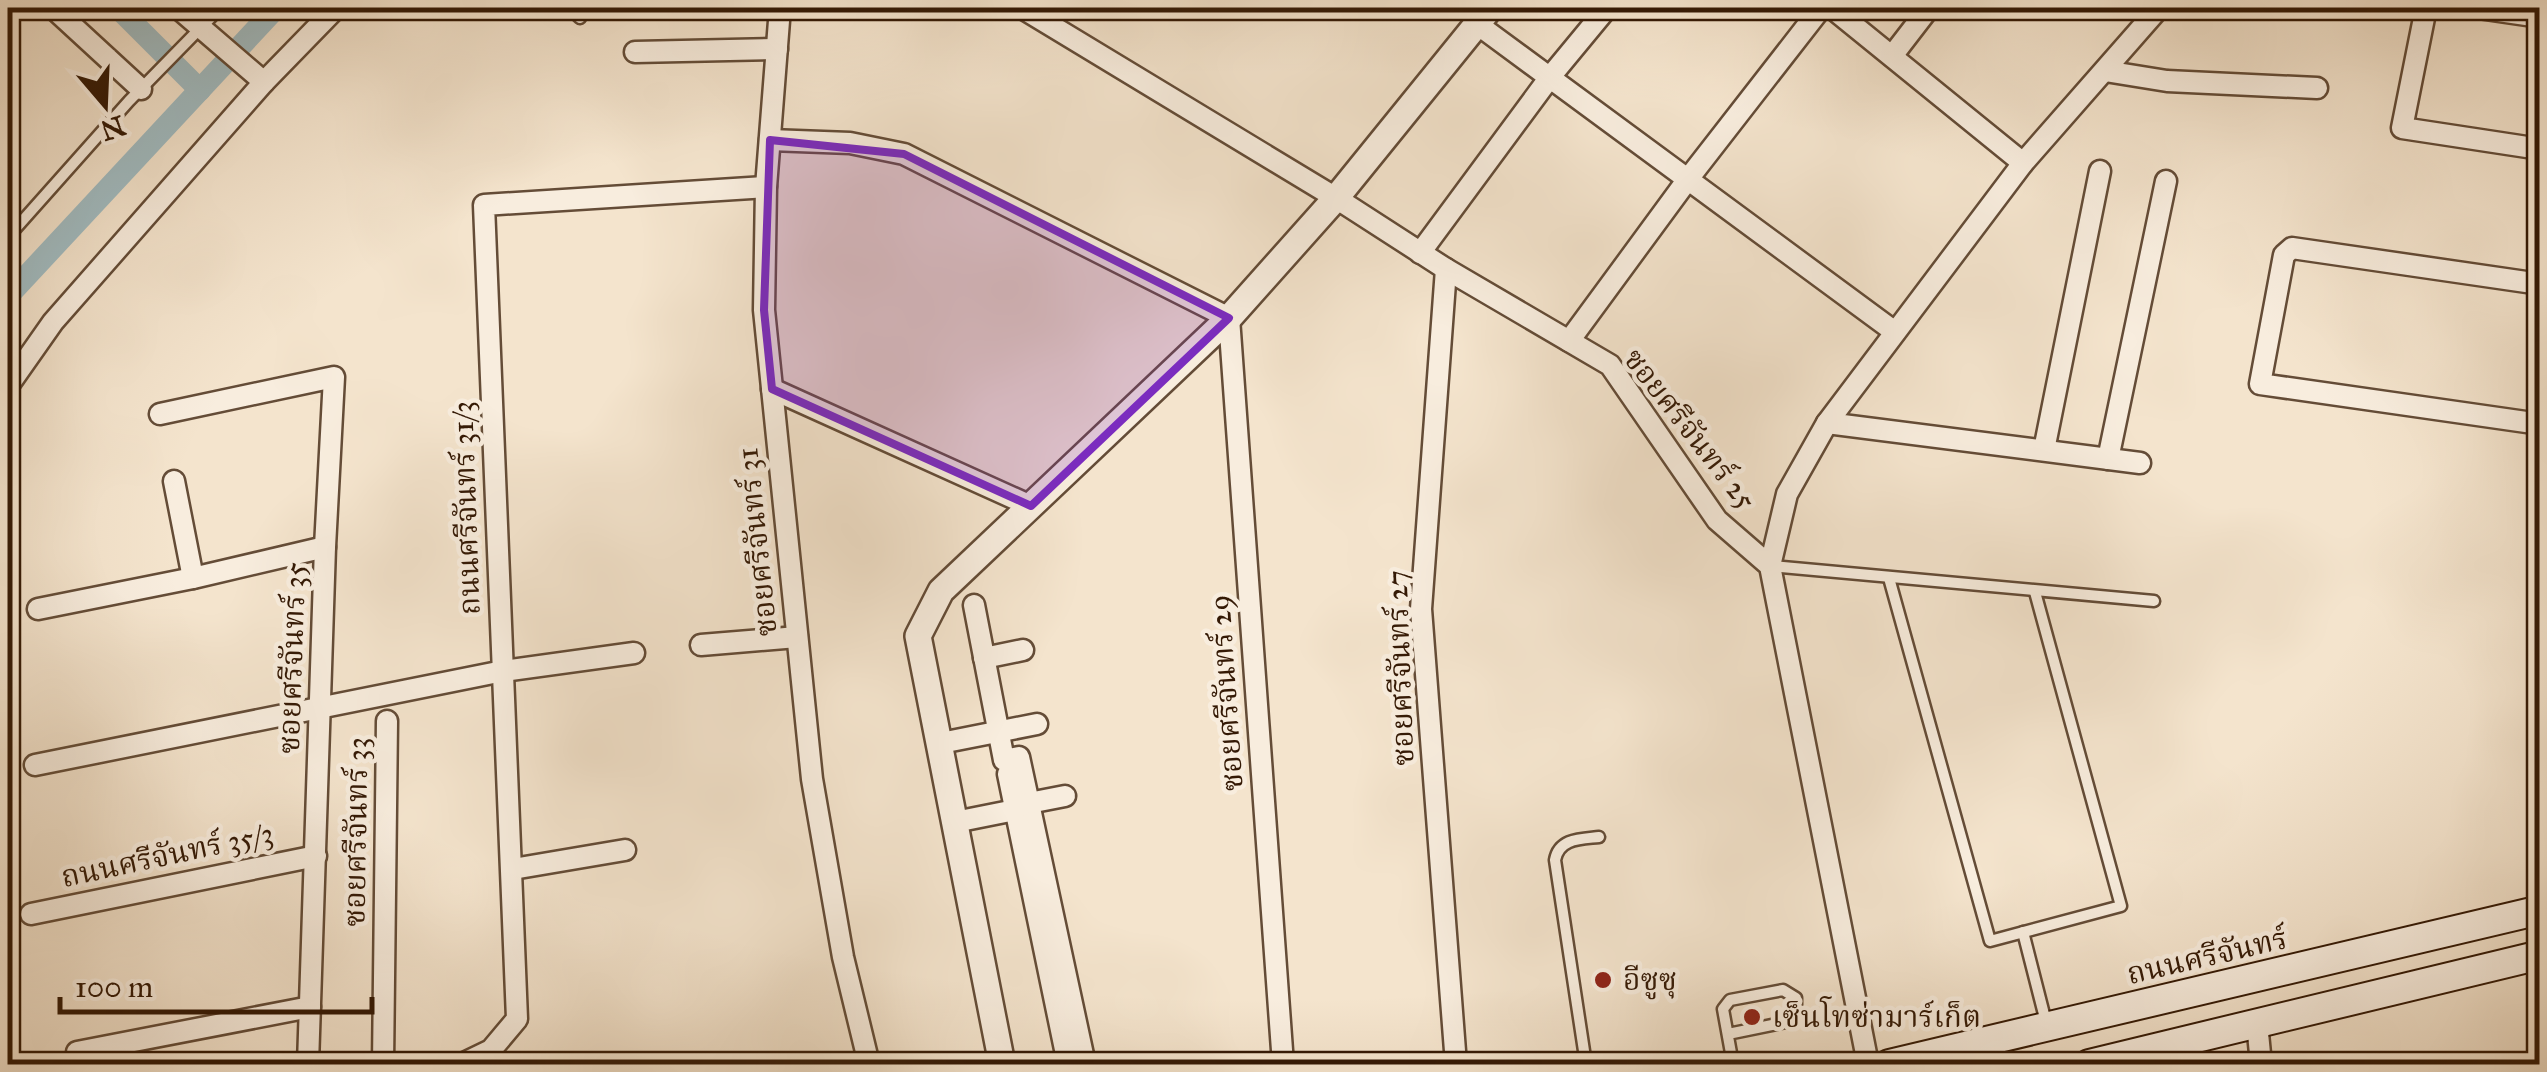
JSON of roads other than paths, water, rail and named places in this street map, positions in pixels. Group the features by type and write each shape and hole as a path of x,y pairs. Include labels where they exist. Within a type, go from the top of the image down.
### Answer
{"main road":[{"name":"ถนนศรีจันทร์","path":"1890,1064 2540,910"},
{"path":"2089,1064 2540,955"}],"street":[{"path":"53,8 141,89"},
{"path":"8,386 53,322 264,82 336,8"},
{"name":"ซอยศรีจันทร์ 31","path":"780,8 766,188 764,310 812,779 843,957 869,1064"},
{"name":"ซอยศรีจันทร์ 25","path":"1022,8 1446,269 1610,365 1717,520 1770,566"},
{"path":"1420,253 1550,77 1607,8"},
{"path":"1569,341 1821,8"},
{"path":"1832,8 2023,163"},
{"path":"1892,56 1929,8"},
{"path":"1868,1064 1770,566 1787,494 1827,422 2023,163 2160,8"},
{"path":"2426,8 2402,128 2540,149"},
{"path":"2478,8 2540,17"},
{"path":"189,15 264,82"},
{"path":"1002,1064 918,636 941,591 1229,318 1336,198 1484,16 1550,77 1895,332"},
{"path":"635,52 777,48"},
{"path":"2105,71 2167,80 2317,88"},
{"path":"770,140 850,143 904,154 1229,318"},
{"path":"2044,450 2100,171"},
{"path":"2108,458 2166,181"},
{"name":"ถนนศรีจันทร์ 31/3","path":"462,1064 491,1050 516,1019 484,205 766,188"},
{"path":"2540,284 2292,248 2284,255 2260,384 2540,424"},
{"name":"ซอยศรีจันทร์ 27","path":"1446,269 1421,609 1456,1064"},
{"name":"ซอยศรีจันทร์ 29","path":"1229,318 1283,1064"},
{"path":"160,414 334,376 325,547"},
{"path":"772,389 1031,506"},
{"path":"1827,422 2140,462"},
{"path":"174,481 193,578"},
{"name":"ซอยศรีจันทร์ 35","path":"38,609 325,547 308,1064"},
{"path":"974,605 1004,760 1019,757 1022,806 1068,1064"},
{"path":"701,646 798,638"},
{"path":"984,658 1023,650"},
{"path":"35,765 503,671 634,653"},
{"name":"ซอยศรีจันทร์ 33","path":"383,1064 387,721"},
{"path":"951,741 1037,724"},
{"path":"1008,774 1022,806 1085,1064"},
{"path":"965,820 1065,796"},
{"path":"512,869 625,850"},
{"name":"ถนนศรีจันทร์ 35/3","path":"31,914 316,856"},
{"path":"77,1052 310,1007"},
{"path":"2258,1023 2261,1064"}],"lane":[{"path":"8,237 184,44 189,15 220,8"},
{"path":"569,8 580,18"},
{"path":"1770,566 2154,602"},
{"path":"1889,578 1990,942 2120,906 2035,592"},
{"path":"1586,1064 1555,860 1563,844 1599,837"},
{"path":"2023,932 2047,1027"},
{"path":"1728,1034 1791,1021 1796,1015 1796,998 1784,990 1730,1000 1724,1009 1728,1034 1734,1064"}],"waterway":[{"path":"118,8 200,90"},
{"path":"8,296 276,8"}],"place":[{"name":"อีซูซุ","path":"1603,980"},
{"name":"เซ็นโทซ่ามาร์เก็ต","path":"1752,1017"}]}
